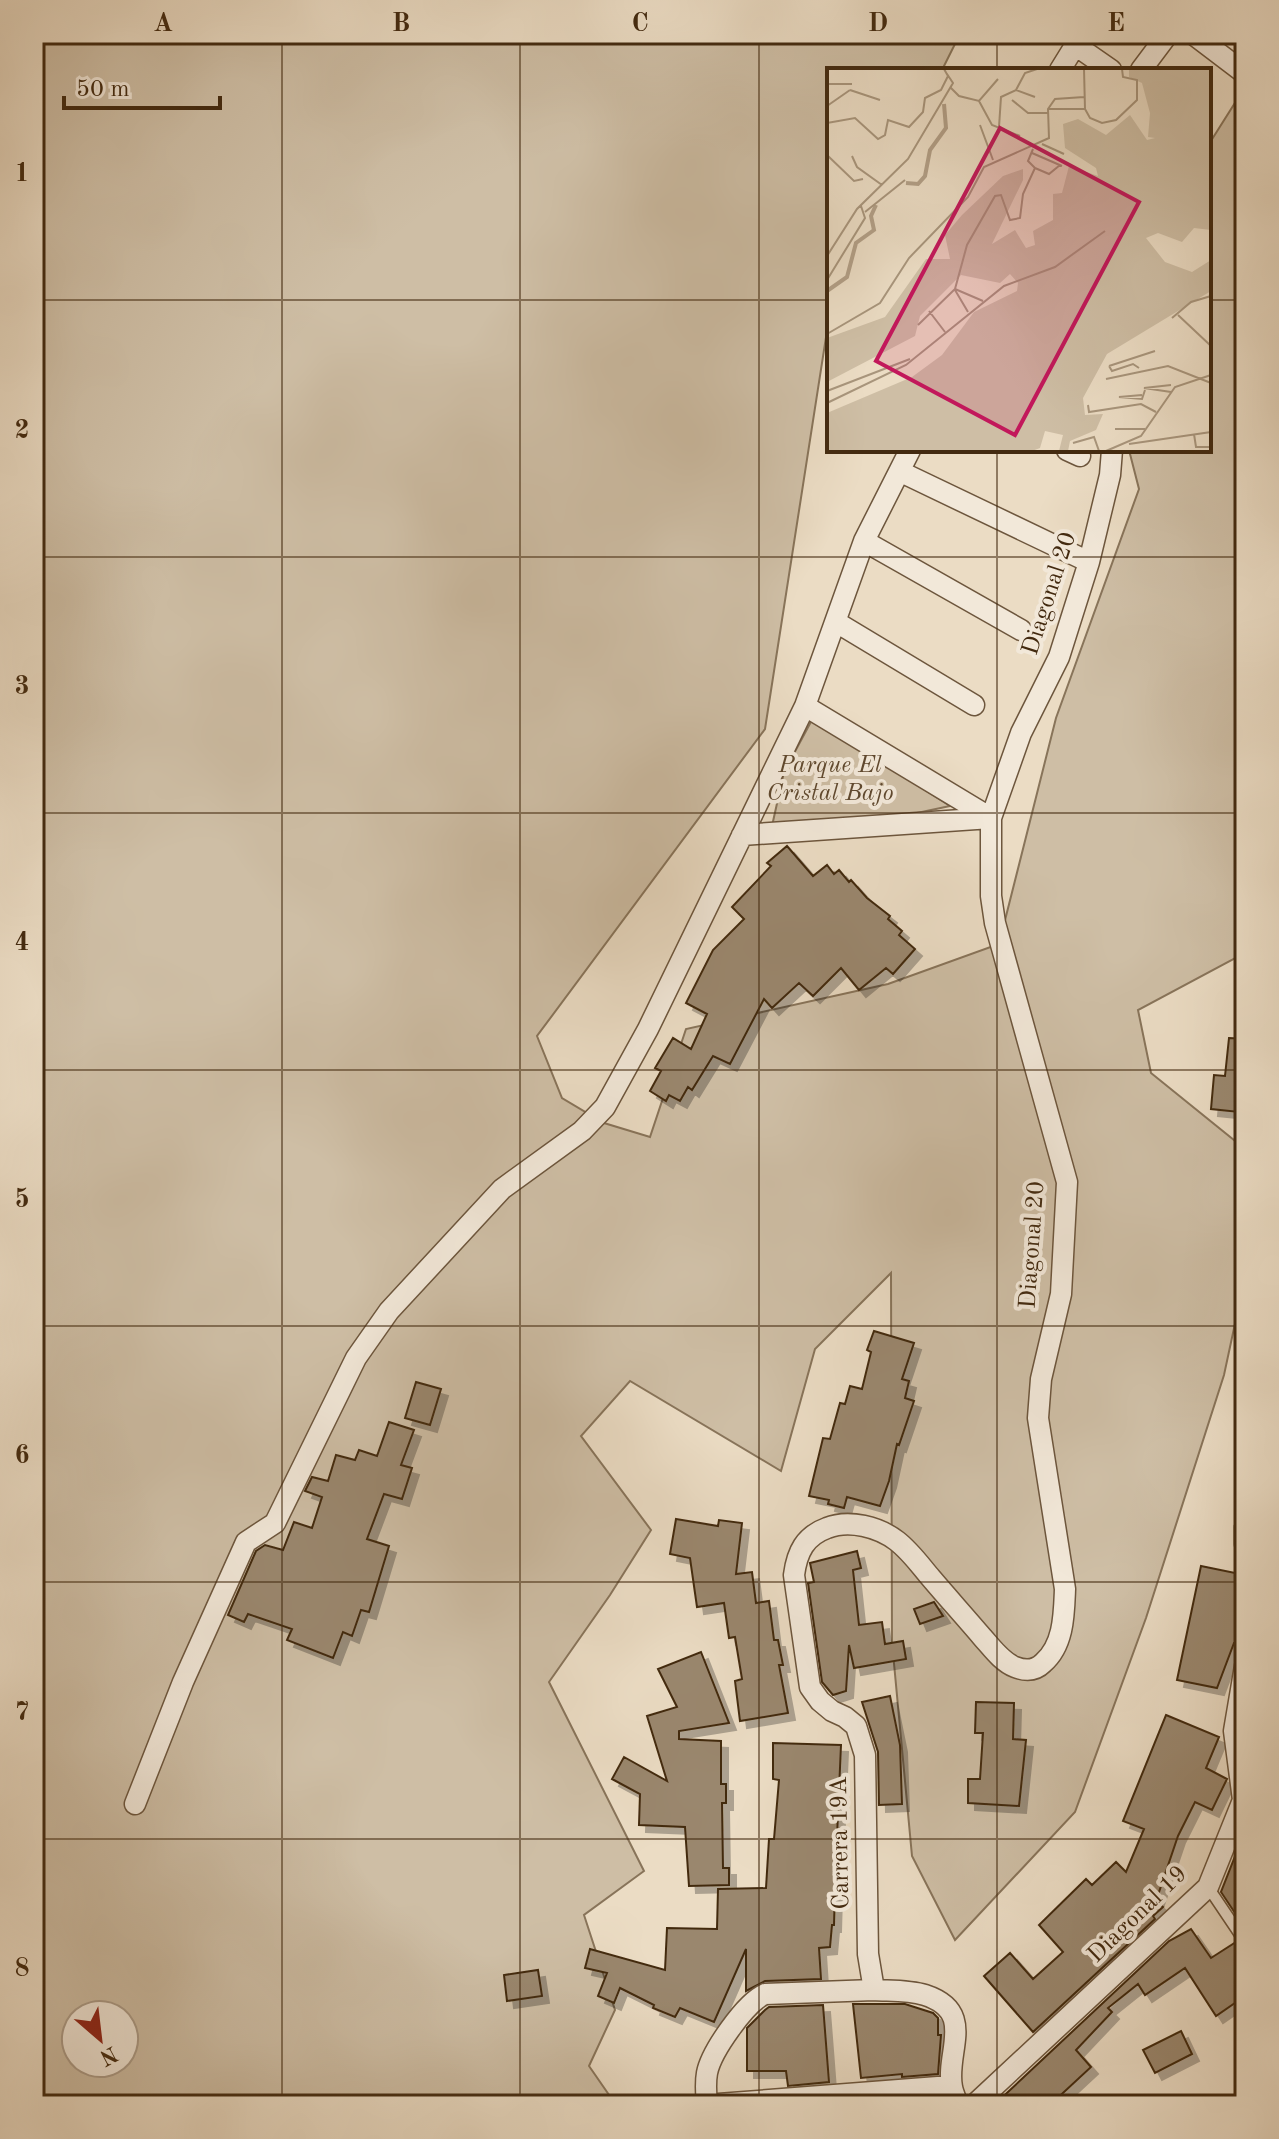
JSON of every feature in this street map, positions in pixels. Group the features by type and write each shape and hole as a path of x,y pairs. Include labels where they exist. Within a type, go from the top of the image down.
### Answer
{"street":[{"path":"1142,68 1168,34"},
{"path":"1193,34 1243,72"},
{"path":"1061,68 1079,39 1109,68"},
{"path":"135,1804 183,1682 246,1542 275,1523 356,1358 389,1311 502,1189 582,1131 605,1107 648,1029 805,706 864,541 909,452"},
{"name":"Diagonal 20","path":"804,1544 815,1534 846,1524 888,1535 906,1549 994,1651 1013,1667 1035,1669 1053,1653 1059,1639 1065,1589 1038,1418 1041,1379 1061,1294 1067,1182 995,923 991,896 991,818 1021,733 1059,657 1089,562 1110,475 1112,452"},
{"path":"901,472 1089,562"},
{"path":"864,541 1021,630"},
{"path":"836,622 974,705"},
{"path":"805,706 991,818"},
{"path":"742,835 991,818"},
{"path":"1245,1527 1245,1544"},
{"name":"Carrera 19A","path":"804,1544 796,1558 794,1575 810,1687 820,1701 856,1726 865,1755 868,1954 874,1990"},
{"name":"Diagonal 19","path":"974,2105 1208,1887 1243,1800 1234,1731 1245,1666"},
{"path":"874,1990 926,1995 946,2006 957,2029 955,2095 706,2105 707,2070 741,2012 755,1998 765,1994 874,1990"}],"lane":[{"path":"1208,1887 1245,1942"}],"green space":[{"path":"34,34 960,34 943,68 827,68 827,331 765,729 537,1036 562,1098 604,1123 650,1137 686,1029 888,984 999,944 1056,718 1139,489 1130,452 1211,452 1211,141 1245,87 1245,953 1138,1010 1151,1073 1245,1149 1245,1277 1224,1375 1146,1618 1075,1812 955,1940 912,1856 892,1642 891,1273 815,1349 781,1471 630,1381 581,1436 651,1530 549,1682 644,1871 584,1915 615,2010 589,2066 616,2105 34,2105"},
{"name":"Parque El Cristal Bajo","path":"813,718 950,806 884,820 772,826 784,772"}],"building":[{"path":"787,846 813,876 827,865 834,874 839,870 890,916 888,919 902,931 899,935 915,949 893,974 886,968 859,990 841,968 813,996 799,983 772,1008 764,999 730,1064 713,1056 692,1090 688,1087 680,1101 669,1095 666,1101 650,1091 661,1071 655,1068 673,1038 691,1049 707,1014 686,1003 713,950 744,919 732,907 771,866 767,863"},
{"path":"1229,1038 1245,1039 1239,1112 1211,1109 1214,1075 1225,1076"},
{"path":"874,1331 914,1343 902,1379 909,1381 905,1398 914,1401 897,1444 880,1506 847,1497 844,1508 828,1504 829,1500 809,1496 823,1438 830,1439 840,1403 845,1404 850,1386 862,1389 871,1352 867,1350"},
{"path":"416,1382 441,1389 430,1425 405,1418"},
{"path":"389,1422 414,1430 401,1465 412,1468 402,1499 384,1494 367,1539 389,1546 369,1612 361,1610 352,1636 343,1632 333,1658 287,1640 292,1629 248,1614 244,1622 228,1615 256,1551 265,1545 283,1550 294,1522 312,1528 322,1497 305,1491 312,1477 328,1481 336,1455 355,1460 359,1450 377,1456"},
{"path":"676,1519 718,1526 719,1520 742,1523 736,1574 752,1572 756,1603 769,1601 774,1640 778,1640 783,1665 779,1665 788,1713 740,1721 735,1681 742,1679 735,1637 729,1638 724,1603 697,1607 690,1558 670,1554"},
{"path":"857,1551 861,1568 853,1570 859,1625 882,1622 885,1644 903,1641 906,1659 854,1668 849,1645 846,1691 833,1695 822,1682 808,1583 814,1582 810,1563"},
{"path":"1201,1566 1245,1575 1245,1604 1237,1643 1234,1643 1217,1688 1177,1680"},
{"path":"934,1602 943,1616 920,1624 914,1609"},
{"path":"701,1652 729,1723 679,1731 679,1739 721,1741 721,1784 726,1784 726,1803 722,1803 723,1868 729,1868 729,1885 689,1886 685,1827 639,1825 640,1794 612,1779 624,1757 667,1781 647,1716 677,1707 658,1669"},
{"path":"890,1696 900,1745 902,1804 879,1805 878,1752 862,1702"},
{"path":"976,1702 1014,1703 1013,1739 1026,1740 1019,1806 968,1803 968,1779 980,1779 983,1733 975,1733"},
{"path":"1166,1715 1219,1737 1206,1768 1227,1779 1212,1810 1195,1802 1178,1836 1156,1901 1163,1907 1153,1916 1155,1919 1033,2032 984,1976 1010,1953 1033,1979 1063,1952 1039,1925 1086,1879 1092,1885 1116,1862 1126,1872 1144,1829 1123,1821"},
{"path":"773,1743 841,1745 834,1925 830,1947 819,1948 821,1979 765,1981 746,1991 746,1949 714,2022 680,2008 675,2017 620,1988 614,2003 598,1996 607,1973 585,1968 590,1949 665,1970 667,1928 717,1929 718,1889 766,1888 769,1839 774,1839 779,1780 773,1779"},
{"path":"1245,1836 1245,1928 1221,1892"},
{"path":"1191,1929 1211,1958 1236,1942 1245,1950 1245,1996 1216,2016 1185,1968 1145,1995 1138,1984 1108,2008 1112,2012 1076,2050 1091,2067 1050,2105 994,2105 1169,1941"},
{"path":"538,1970 542,1996 507,2001 504,1975"},
{"path":"853,2004 905,2004 933,2013 938,2018 938,2035 941,2035 938,2074 861,2078"},
{"path":"823,2005 829,2082 788,2086 786,2071 747,2071 747,2028 765,2010 769,2007"},
{"path":"1181,2031 1192,2054 1155,2073 1143,2050"}]}
